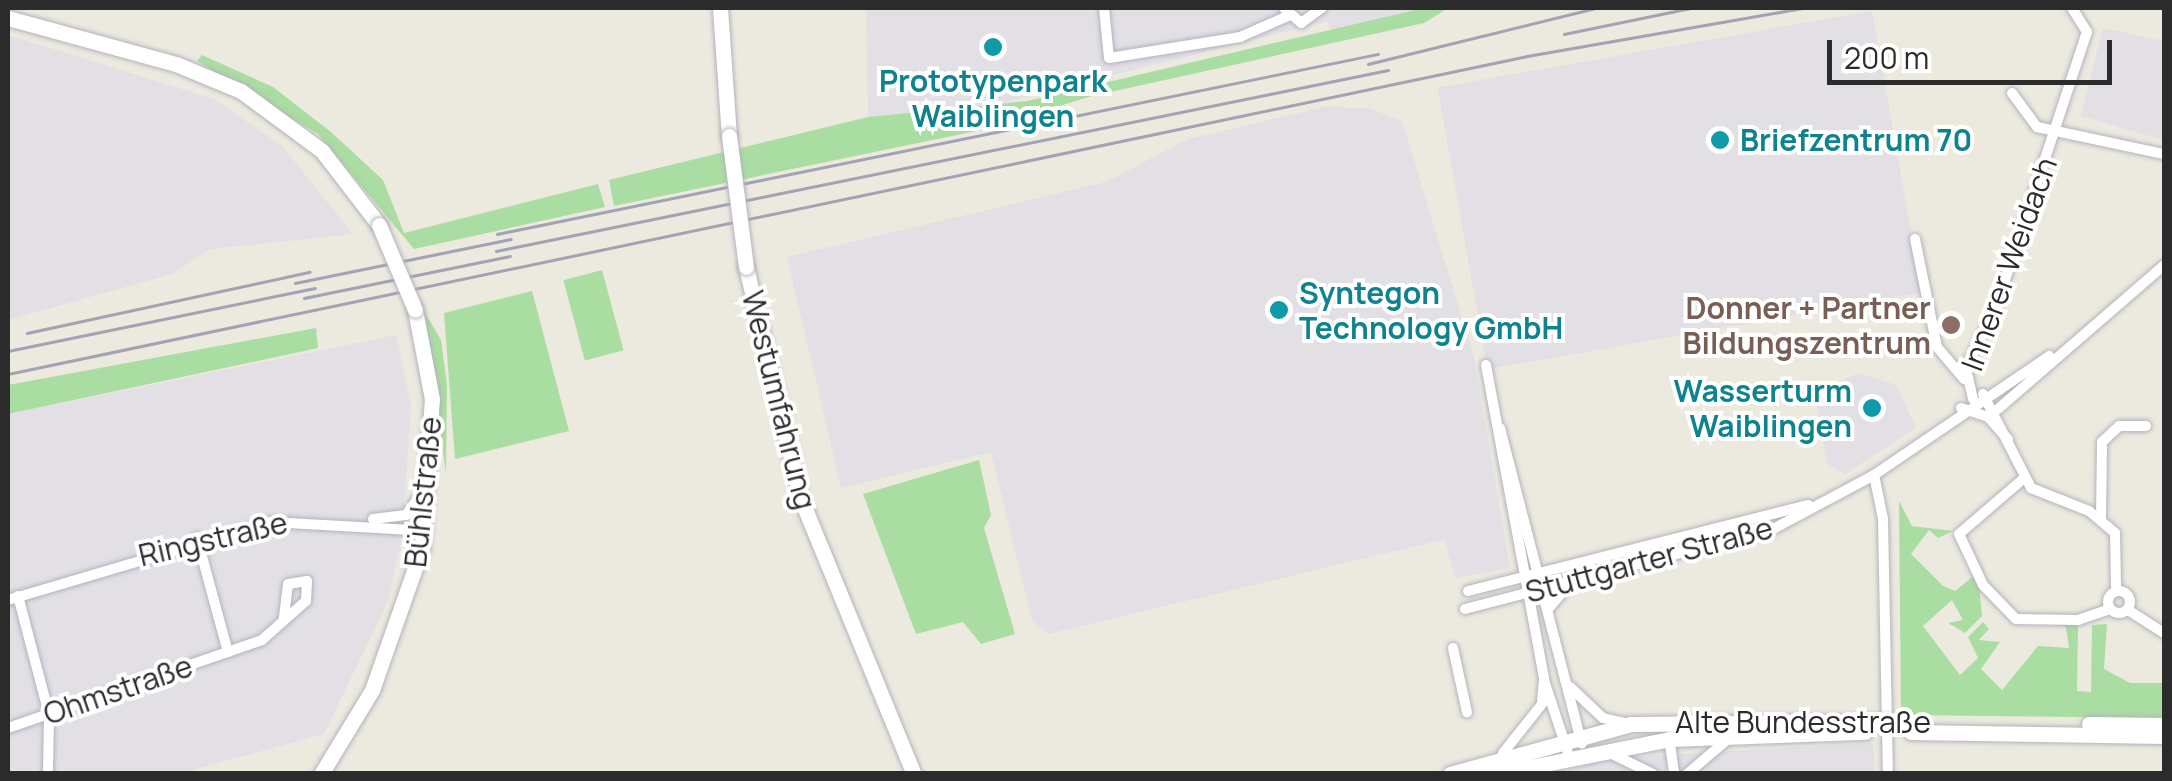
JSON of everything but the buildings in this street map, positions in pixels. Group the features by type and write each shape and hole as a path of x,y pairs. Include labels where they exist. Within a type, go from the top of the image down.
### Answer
{"main road":[{"name":"Westumfahrung","path":"720,8 729,136 746,267 801,499 914,774"},
{"name":"Bühlstraße","path":"8,18 176,64 241,92 322,151 380,226 416,310 432,436 425,531 372,690 321,774"},
{"name":"Alte Bundesstraße","path":"1495,774 1630,724 1668,721 1864,727"},
{"name":"Alte Bundesstraße","path":"1911,727 2164,725"},
{"name":"Alte Bundesstraße","path":"1450,774 1503,753 1864,727"},
{"path":"1864,727 1911,727"},
{"name":"Alte Bundesstraße","path":"1911,727 2164,736"}],"street":[{"path":"1104,8 1109,58 1240,37 1286,12 1306,22 1322,8"},
{"name":"Innerer Weidach","path":"1978,396 1964,379 2058,129 2087,32 2072,8"},
{"name":"Innerer Weidach","path":"2012,92 2025,121 2058,129"},
{"path":"2058,129 2164,154"},
{"path":"1915,239 1937,346 1964,379"},
{"name":"Stuttgarter Straße","path":"1993,413 2049,356 2164,265"},
{"name":"Stuttgarter Straße","path":"1465,609 1773,529 1874,475 1960,408 2049,356"},
{"path":"1486,365 1537,558 1578,745"},
{"path":"1978,396 2008,440 2023,479 2101,517 2114,533 2116,586 2110,608"},
{"path":"1960,408 1993,413"},
{"path":"2101,517 2102,442 2119,426 2146,426"},
{"path":"1500,427 1526,594 1544,679 1578,745 1652,774"},
{"path":"352,521 414,510 432,436"},
{"path":"1874,475 1884,519 1888,774"},
{"path":"2023,479 1959,534 1983,585 2016,619 2085,619 2110,608 2128,610 2164,634"},
{"name":"Stuttgarter Straße","path":"1468,591 1571,569 1828,498"},
{"name":"Ringstraße","path":"13,598 196,538 271,522 352,521 425,531"},
{"name":"Ohmstraße","path":"196,538 228,652"},
{"name":"Stuttgarter Straße","path":"1537,558 1571,569"},
{"path":"1549,608 1572,582"},
{"path":"2116,586 2128,610"},
{"path":"13,598 49,714 48,774"},
{"name":"Ohmstraße","path":"8,728 228,652 284,620"},
{"path":"1453,648 1467,712"},
{"path":"1503,753 1542,704 1544,679"},
{"path":"1566,680 1603,718 1630,724"},
{"path":"1668,721 1674,774"},
{"path":"1687,774 1708,748 1740,735"}],"shaded area":[{"path":"866,8 1424,8 1375,26 1332,32 1328,21 1006,102 868,117"},
{"path":"1872,11 1922,293 1487,369 1438,88"},
{"path":"2103,28 2164,41 2163,140 2081,116"},
{"path":"8,35 214,99 282,146 353,234 210,249 172,274 8,320"},
{"name":"Syntegon Technology GmbH","path":"1325,107 1369,108 1402,121 1474,358 1510,568 1455,578 1445,539 1048,634 1032,621 991,452 841,488 787,257 1106,182 1188,139"},
{"path":"396,335 411,404 402,537 388,601 324,734 181,773 8,773 8,414"},
{"path":"1859,373 1896,385 1916,428 1845,474 1827,464 1815,392"},
{"path":"1873,743 1875,773 1557,774 1607,758"}],"green space":[{"path":"1424,8 1448,8 1424,23 1092,96 981,130 614,206 609,180 868,117 1027,101"},
{"path":"202,55 273,87 331,132 383,180 404,233 598,184 605,207 414,249 318,134 197,61"},
{"path":"602,270 623,350 585,361 563,280"},
{"path":"532,291 569,431 455,459 444,313"},
{"path":"424,311 441,340 447,384 446,474"},
{"path":"316,328 318,348 8,414 8,385"},
{"path":"979,460 991,515 984,528 1015,634 981,644 963,622 916,634 863,494"},
{"path":"1899,501 1912,526 1953,531 1938,538 1929,530 1911,554 1943,586 1955,591 1976,574 1967,561 1978,572 1982,616 1965,633 1948,623 1963,620 1952,600 1923,626 1960,675 1978,658 1968,637 1983,622 1989,629 1979,640 2000,642 1981,669 2002,690 2038,646 2069,648 2066,627 2051,624 2078,625 2077,691 2091,692 2092,625 2107,624 2104,669 2130,683 2164,683 2164,718 1901,715"}],"railway":[{"path":"1368,64 1596,8"},
{"path":"1564,34 1691,8"},
{"path":"8,374 1527,56 1801,8"},
{"path":"497,234 1378,54"},
{"path":"496,251 1388,70"},
{"path":"295,283 511,239"},
{"path":"304,298 510,256"},
{"path":"27,333 310,272"},
{"path":"8,351 315,288"}],"place":[{"name":"Prototypenpark Waiblingen","path":"993,47"},
{"name":"Briefzentrum 70","path":"1720,140"},
{"name":"Syntegon Technology GmbH","path":"1279,310"},
{"name":"Donner + Partner Bildungszentrum","path":"1951,325"},
{"name":"Wasserturm Waiblingen","path":"1872,408"}]}
